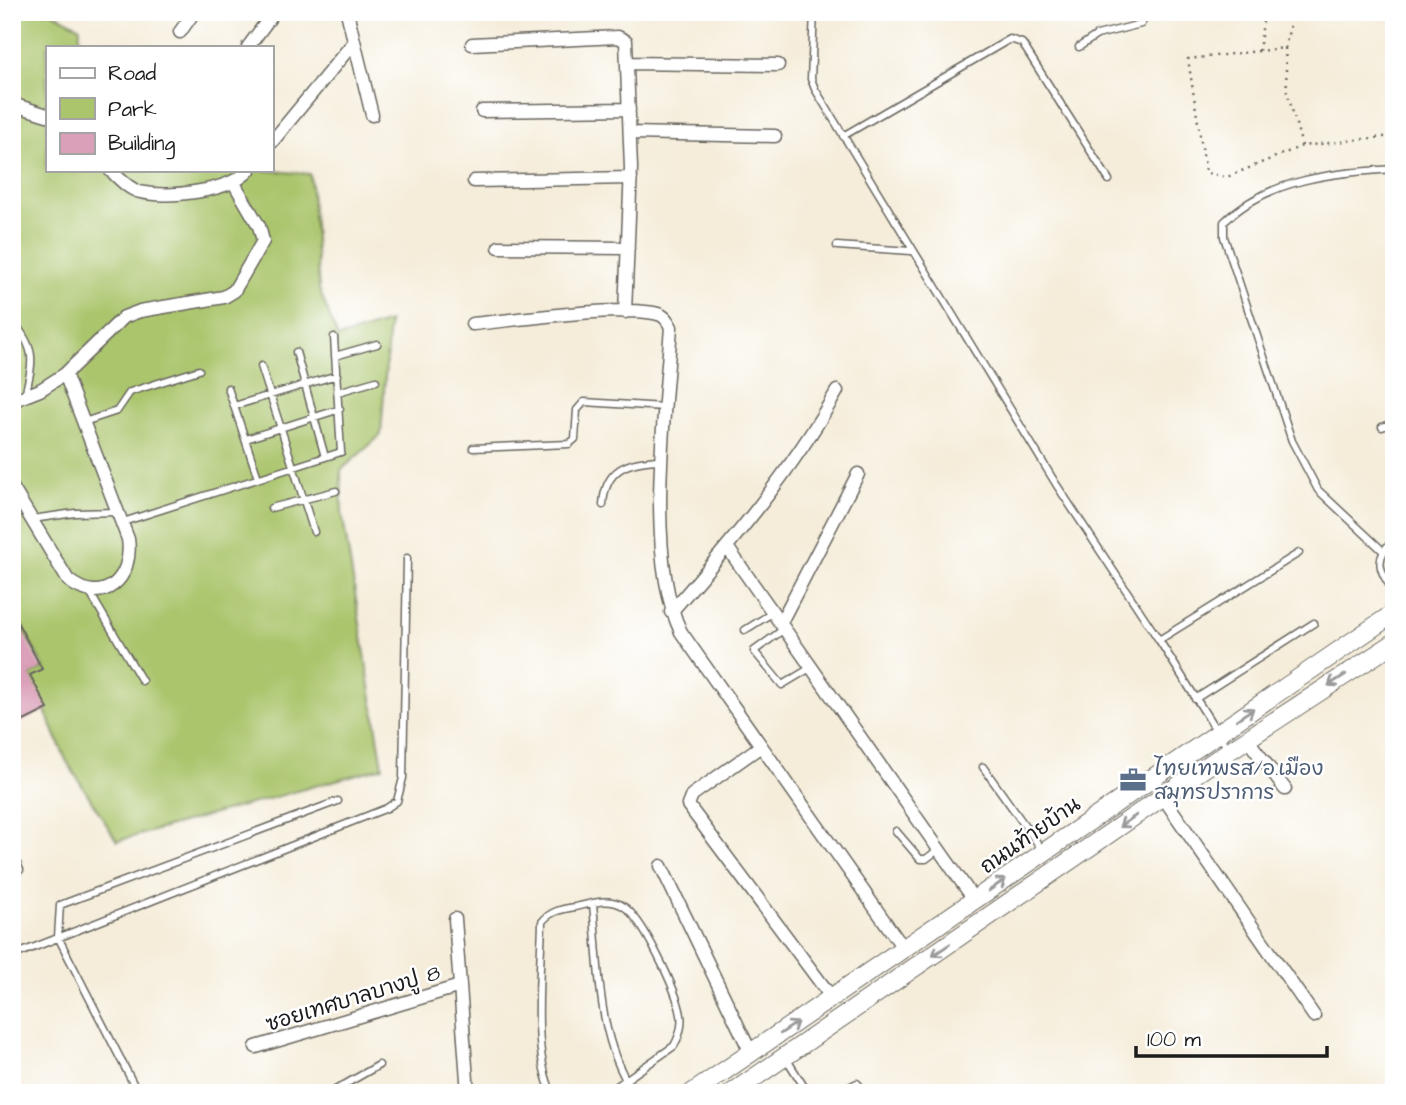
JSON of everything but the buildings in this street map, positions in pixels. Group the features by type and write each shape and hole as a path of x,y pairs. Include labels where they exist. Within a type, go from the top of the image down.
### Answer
{"street":[{"path":"180,33 194,12"},
{"path":"249,46 274,12"},
{"path":"347,12 372,115"},
{"path":"472,44 618,37 626,41 631,178 625,312"},
{"path":"273,142 354,42"},
{"path":"627,63 778,65"},
{"path":"12,104 46,115"},
{"path":"482,111 629,109"},
{"path":"630,133 775,136"},
{"path":"113,172 139,192 204,191 234,183 247,172"},
{"path":"474,181 631,178"},
{"path":"18,399 65,374 124,317 213,301 234,291 263,241 259,226 234,183"},
{"path":"499,247 628,248"},
{"path":"472,324 625,312 662,315 671,327 663,460 664,583 671,612 681,632 904,949"},
{"path":"12,487 68,580 80,590 90,593 107,589 127,566 131,556 121,517 65,374"},
{"path":"671,612 727,547 805,446 836,391"},
{"path":"780,621 858,474"},
{"path":"727,547 975,901"},
{"name":"ถนนท้ายบ้าน","path":"692,1093 1394,613"},
{"path":"732,1093 1229,751 1394,643"},
{"path":"1247,739 1286,789"},
{"path":"761,746 692,795 688,805 832,998"},
{"path":"1163,797 1314,1016"},
{"path":"662,866 751,1053"},
{"name":"ซอยเทศบาลบางปู 8","path":"455,919 468,1093"},
{"name":"ซอยเทศบาลบางปู 8","path":"256,1047 460,986"}],"lane":[{"path":"814,12 811,79 843,136 1056,484 1229,751"},
{"path":"1079,47 1097,36 1141,24 1148,12"},
{"path":"843,136 1010,38 1022,43 1109,180"},
{"path":"1382,550 1318,490 1292,441 1224,237 1224,222 1237,209 1273,190 1328,174 1394,169"},
{"path":"837,246 911,251"},
{"path":"12,320 27,337 32,355 18,399"},
{"path":"32,519 75,513 121,517 341,452 334,337"},
{"path":"335,356 377,344"},
{"path":"296,352 325,457"},
{"path":"261,366 314,532"},
{"path":"84,422 117,411 130,392 199,370"},
{"path":"234,405 337,375"},
{"path":"338,393 376,381"},
{"path":"229,388 258,478"},
{"path":"473,448 569,444 575,439 577,410 584,402 666,407"},
{"path":"246,439 340,409"},
{"path":"1382,427 1394,423"},
{"path":"603,505 605,484 613,475 639,461 663,460"},
{"path":"271,508 336,491"},
{"path":"1394,539 1382,550 1379,563 1394,592"},
{"path":"1159,640 1299,553"},
{"path":"12,956 387,808 397,801 403,778 407,558"},
{"path":"90,593 142,681"},
{"path":"745,630 780,621"},
{"path":"780,621 754,651 782,685 812,667"},
{"path":"1195,699 1314,623"},
{"path":"983,766 1044,853"},
{"path":"138,1093 58,937 60,905 338,801"},
{"path":"896,831 920,859 926,859 939,849"},
{"path":"12,853 20,870"},
{"path":"552,1093 546,1081 542,1046 542,922 547,915 611,901 624,906 640,924 668,981 681,1015 680,1036 674,1046 607,1093"},
{"path":"593,904 602,1002 610,1040 625,1081 634,1093"},
{"path":"785,1057 808,1093"},
{"path":"330,1093 379,1065"},
{"path":"837,1093 857,1083 866,1093"}],"path":[{"path":"1259,51 1263,22 1260,12"},
{"path":"1293,12 1285,48 1287,91 1303,146"},
{"path":"1285,48 1188,59 1206,173 1227,177 1303,146 1392,136 1394,108"}],"green space":[{"path":"12,12 52,12 80,27 79,46 46,46 46,172 273,171 310,174 319,289 338,338 389,322 381,435 341,470 342,512 383,767 117,841 66,760 30,675 44,668 12,609"}],"place":[{"name":"ไทยเทพรส/อ.เมือง สมุทรปราการ","path":"1133,780"}]}
